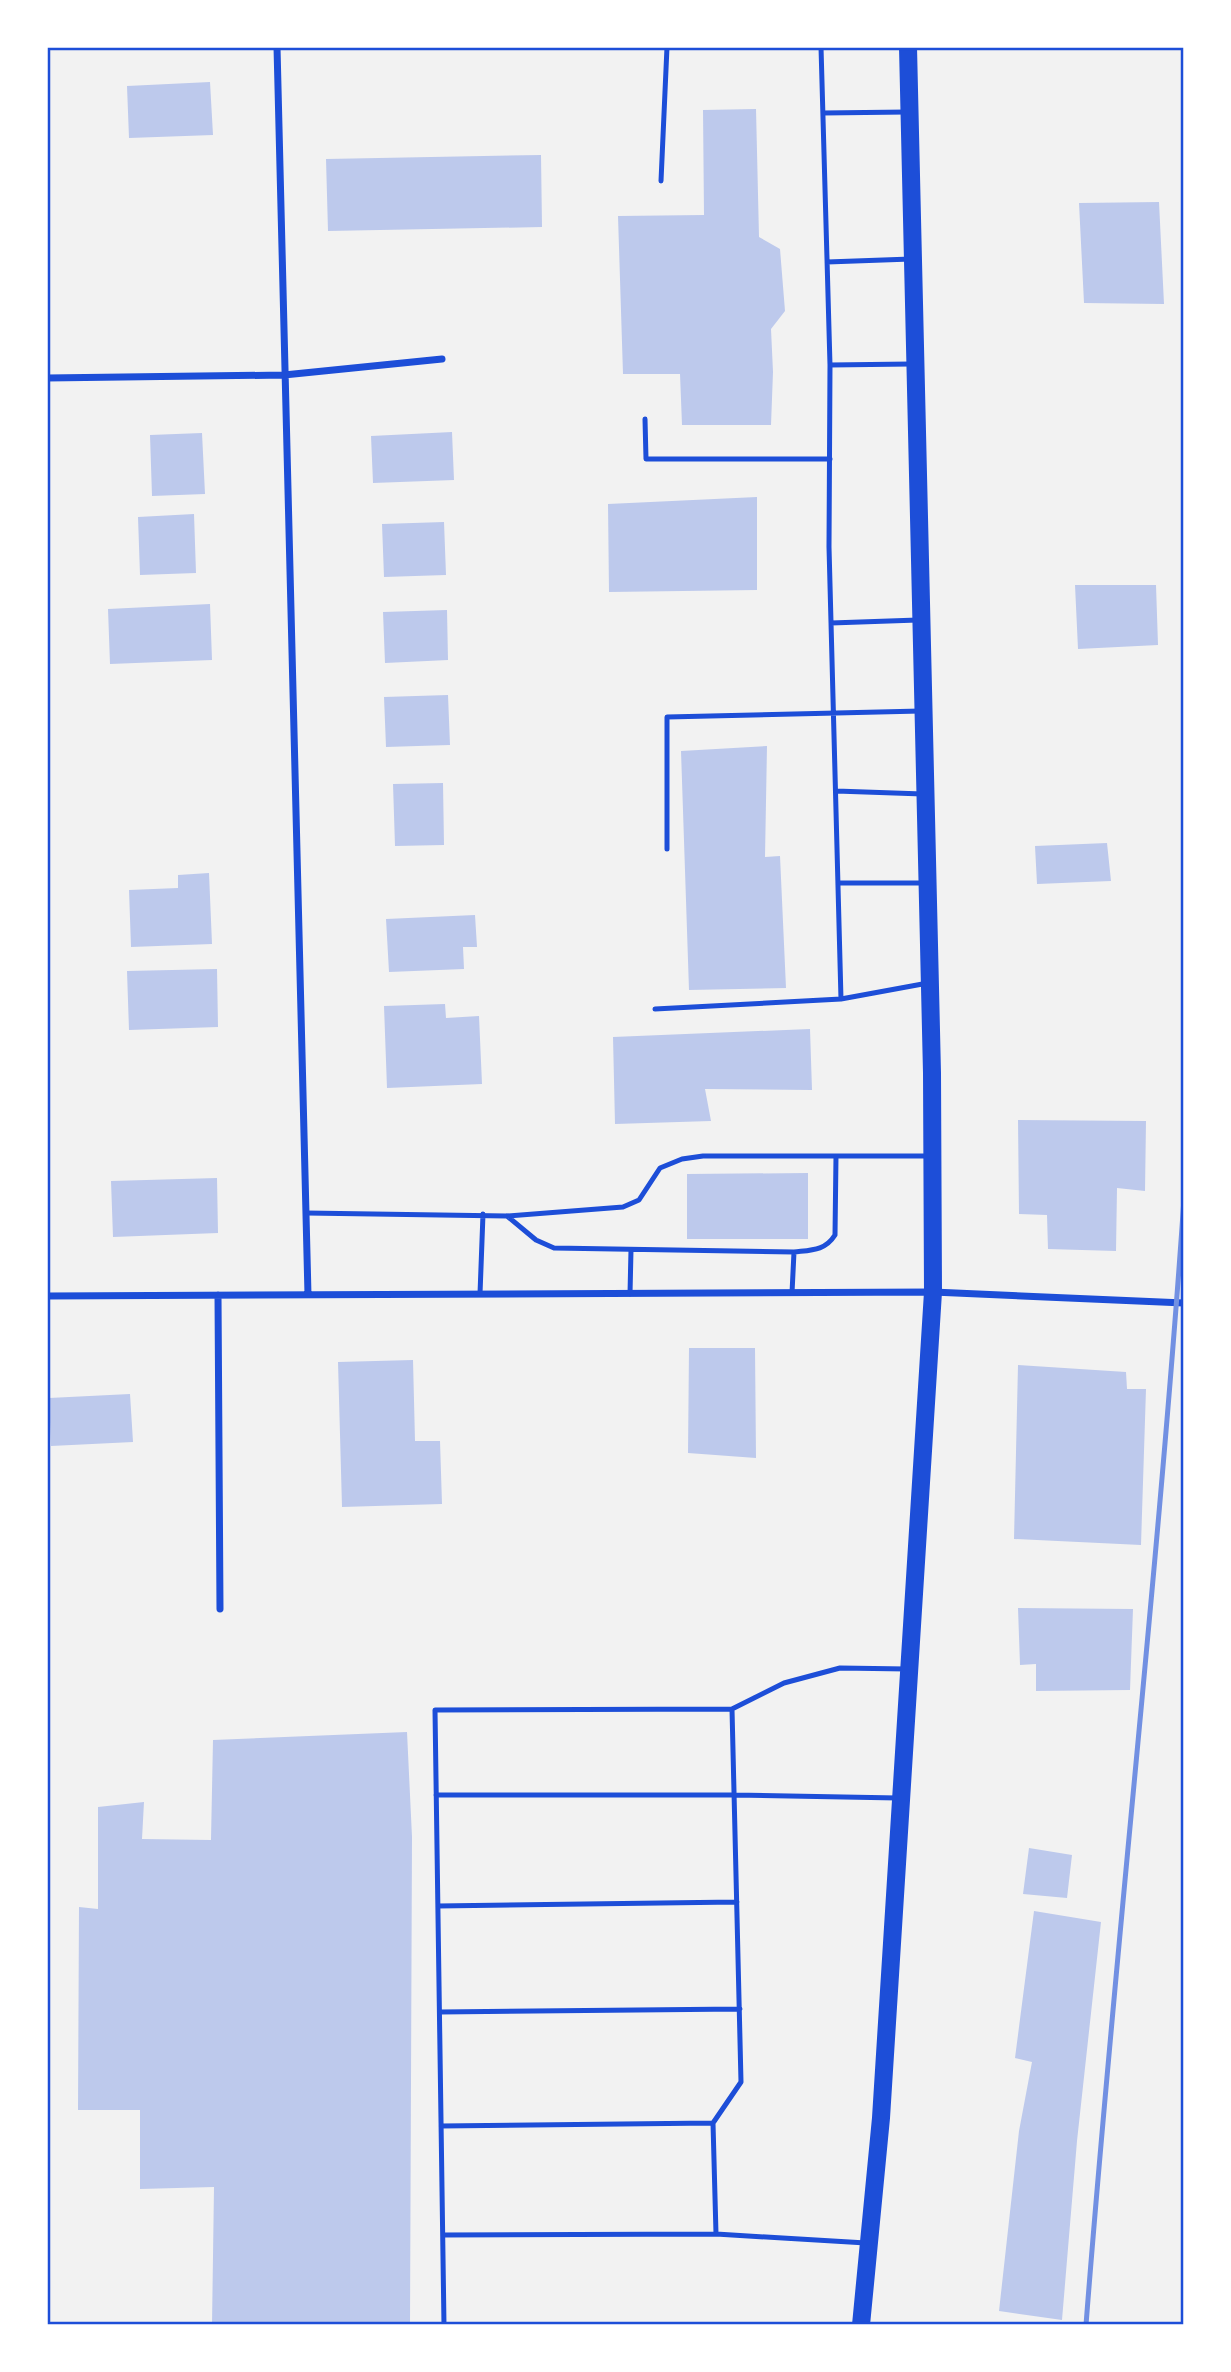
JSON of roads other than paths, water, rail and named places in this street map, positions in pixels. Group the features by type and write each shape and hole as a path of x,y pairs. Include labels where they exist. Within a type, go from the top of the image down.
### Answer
{"main road":[{"path":"860,2325 881,2118 933,1293 930,982 908,47"}],"street":[{"path":"277,47 308,1295"},
{"path":"47,378 284,374 442,359"},
{"path":"47,1296 933,1293 1184,1303"},
{"path":"218,1295 220,1609"}],"lane":[{"path":"661,181 667,47"},
{"path":"821,47 830,365 831,623 841,999"},
{"path":"822,113 909,112"},
{"path":"827,262 912,259"},
{"path":"830,365 915,364"},
{"path":"645,419 646,458 830,459"},
{"path":"831,623 922,620"},
{"path":"667,849 667,717 924,711"},
{"path":"836,791 925,794"},
{"path":"838,883 928,883"},
{"path":"655,1009 841,999 930,982"},
{"path":"508,1216 536,1240 554,1248 794,1252 821,1249 830,1243 835,1235 836,1156"},
{"path":"306,1213 508,1216 624,1207 639,1200 660,1168 682,1158 932,1156"},
{"path":"480,1294 483,1214"},
{"path":"629,1294 631,1250"},
{"path":"792,1293 794,1252"},
{"path":"444,2325 435,1710 732,1709 784,1683 840,1668 910,1669"},
{"path":"716,2234 713,2123 741,2082 732,1709"},
{"path":"436,1795 902,1798"},
{"path":"438,1906 737,1902"},
{"path":"440,2012 740,2009"},
{"path":"441,2126 713,2123"},
{"path":"443,2235 716,2234 869,2243"}],"railway":[{"path":"1086,2325 1162,1481 1184,1199"}]}
